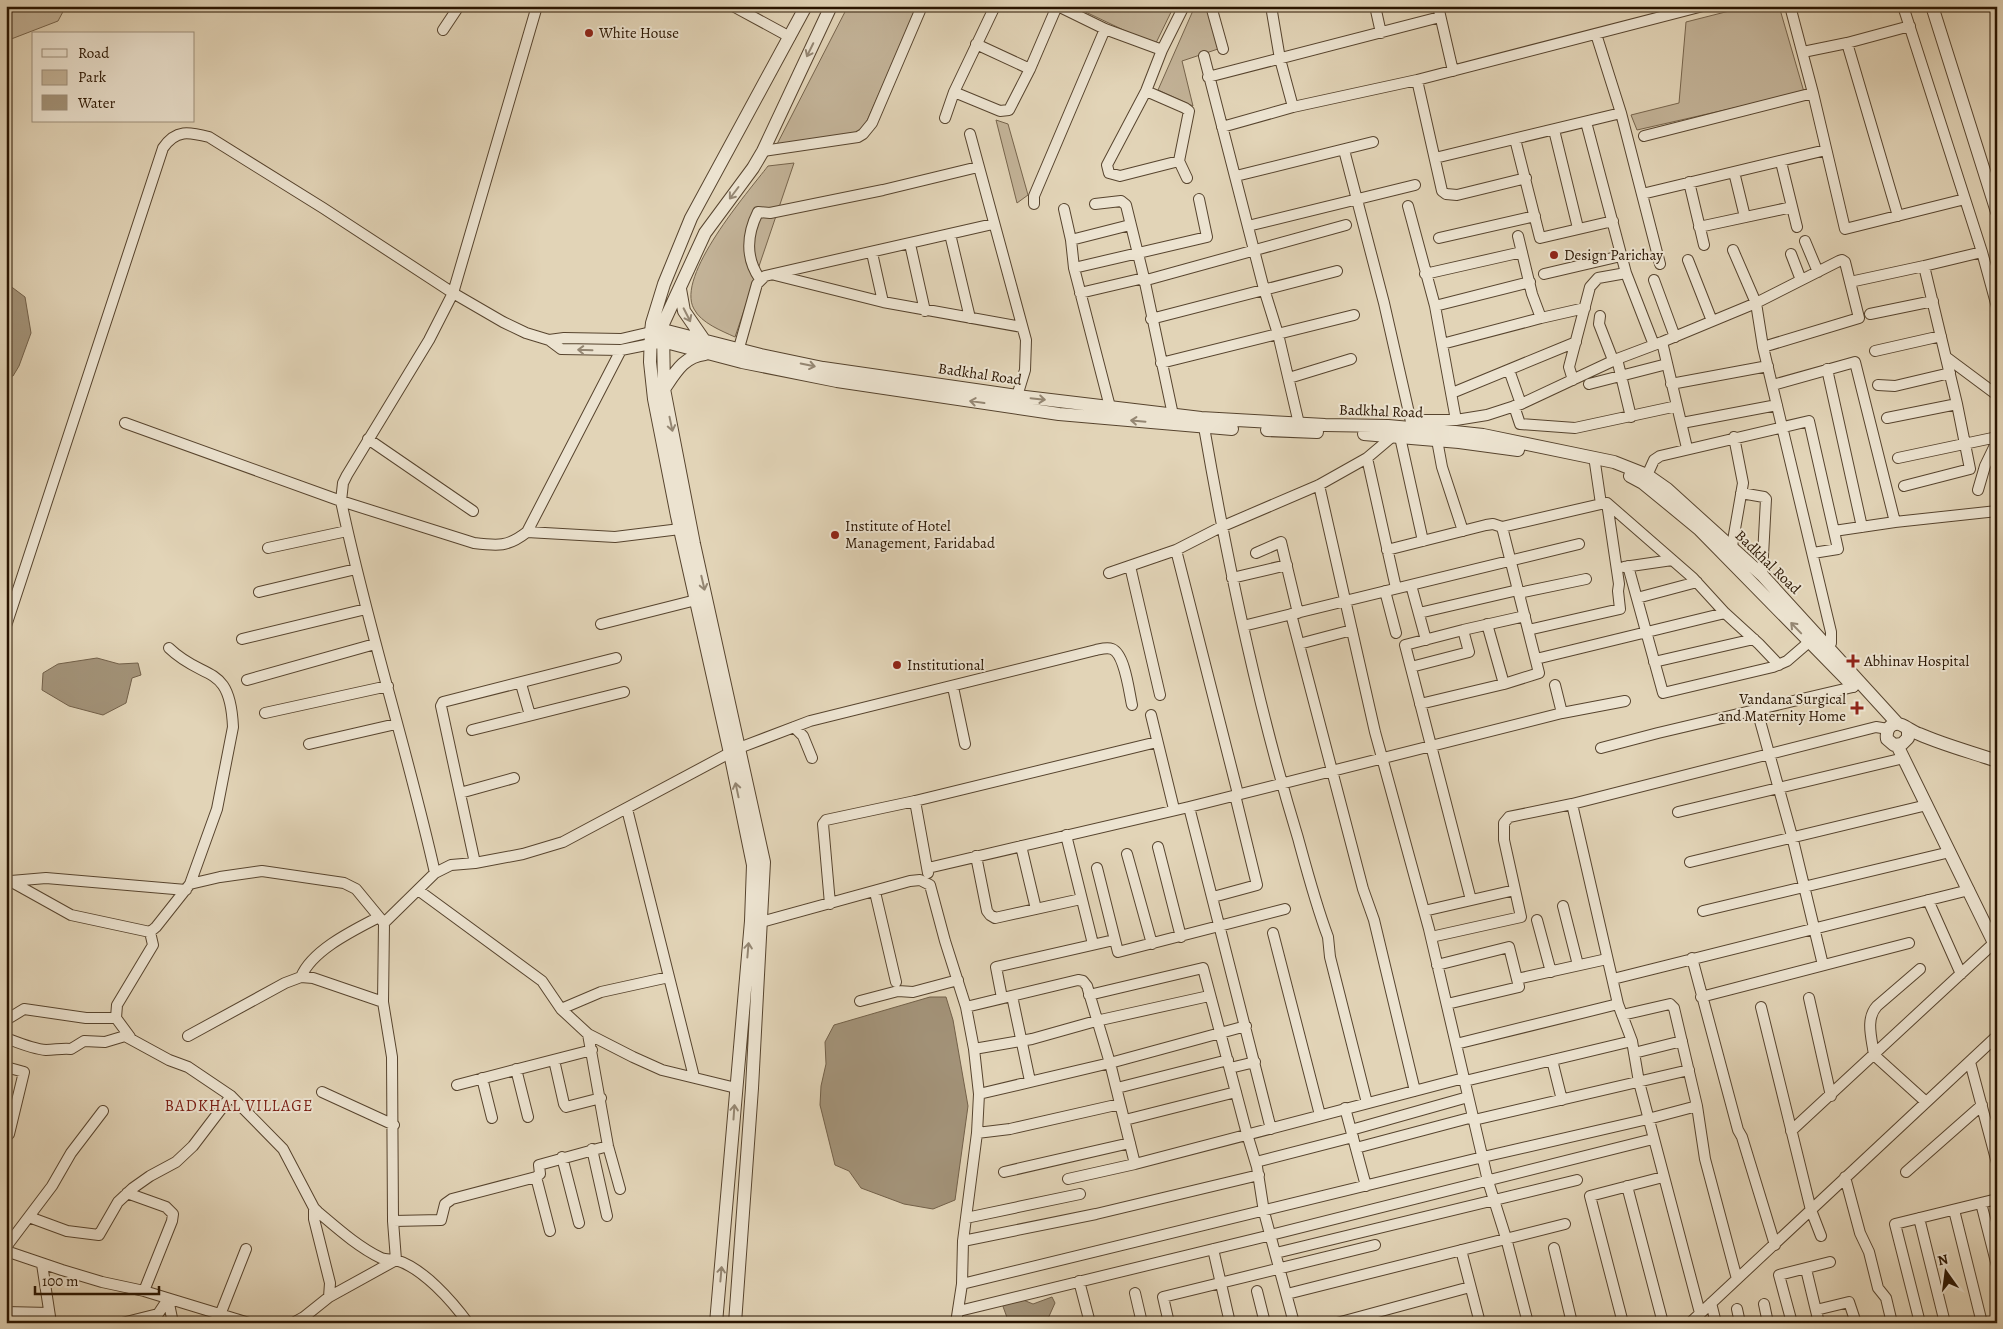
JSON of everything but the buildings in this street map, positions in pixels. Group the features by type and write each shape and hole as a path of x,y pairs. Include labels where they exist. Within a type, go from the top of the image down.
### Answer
{"street":[{"path":"443,30 459,6"},
{"path":"435,873 418,796 396,724 388,686 375,644 347,531 341,501 343,484 368,439 429,340 453,293 537,6"},
{"path":"733,6 790,36"},
{"path":"715,1322 736,1088 764,862 696,600 680,529 679,494 657,337 652,323 664,284 691,218 806,6"},
{"path":"735,751 694,544 654,399 650,362 657,337 705,233 753,168 832,6"},
{"path":"762,151 858,137 863,134 872,123 922,6"},
{"path":"944,118 954,92 995,6"},
{"path":"954,92 1000,111 1006,111 1011,106 1030,69 1058,6 1105,29 1162,50"},
{"path":"1180,161 1120,176 1113,176 1109,173 1108,162 1146,91 1162,50 1184,6"},
{"path":"1211,6 1223,49"},
{"path":"1271,6 1280,59 1293,107"},
{"path":"1376,6 1381,34"},
{"path":"1438,6 1453,71"},
{"path":"1222,127 1293,107 1417,80 1596,34 1665,11 1703,6"},
{"path":"1790,6 1803,52 1845,229 1965,199"},
{"path":"1904,6 1982,252 1997,307"},
{"path":"1932,6 1997,212"},
{"path":"1208,76 1381,34 1440,17"},
{"path":"1803,52 1847,43 1910,26"},
{"path":"1034,204 1034,196 1105,29"},
{"path":"1596,34 1621,113 1660,264"},
{"path":"1847,43 1898,216"},
{"path":"976,44 1030,69"},
{"path":"1204,56 1264,289 1278,334 1300,427"},
{"path":"1417,80 1442,191 1446,194 1457,195 1526,178"},
{"path":"1146,91 1189,111 1180,161 1187,178"},
{"path":"1644,136 1813,93"},
{"path":"1435,158 1621,113"},
{"path":"1586,122 1626,273 1667,364 1687,448"},
{"path":"1554,130 1578,228"},
{"path":"6,626 163,148 169,139 184,133 209,137 323,208 453,293 503,322 526,333 550,340 561,348 621,350 657,337 713,354"},
{"path":"970,134 1026,340 1025,370 1017,396"},
{"path":"1515,139 1540,238 1613,220"},
{"path":"1236,176 1373,142"},
{"path":"1344,150 1384,303 1413,429 1487,414 1518,405 1615,360 1756,303 1842,260 1850,282 1858,318 1763,346"},
{"path":"1642,194 1826,150"},
{"path":"1781,162 1797,227"},
{"path":"760,279 755,272 749,247 752,226 758,212 770,213 883,190 978,167"},
{"path":"1734,172 1745,217"},
{"path":"1690,182 1704,245"},
{"path":"1248,226 1415,185"},
{"path":"1074,268 1207,237 1199,198"},
{"path":"1095,204 1121,201 1126,205 1174,415"},
{"path":"1408,206 1435,306 1456,420"},
{"path":"1699,227 1792,207"},
{"path":"1064,209 1071,240 1074,268 1110,407"},
{"path":"1439,238 1535,216"},
{"path":"760,279 772,274 872,253 993,224"},
{"path":"1071,240 1130,225"},
{"path":"1080,293 1254,251 1346,225"},
{"path":"950,234 970,318"},
{"path":"1518,236 1541,318"},
{"path":"1805,241 1818,272"},
{"path":"910,244 925,310"},
{"path":"1733,250 1756,303 1763,346 1832,637 1826,651"},
{"path":"1425,274 1522,252"},
{"path":"1850,282 1982,252"},
{"path":"872,253 883,302"},
{"path":"1791,254 1801,280"},
{"path":"1544,274 1621,256"},
{"path":"1688,260 1712,321"},
{"path":"1924,266 1950,373 1970,469"},
{"path":"1151,319 1337,271"},
{"path":"1573,380 1569,367 1590,287 1594,280 1626,273"},
{"path":"772,274 883,302 1022,327"},
{"path":"737,354 760,279"},
{"path":"1654,280 1675,337"},
{"path":"1435,306 1530,282"},
{"path":"680,286 684,311 704,340"},
{"path":"1870,314 1933,301"},
{"path":"1442,344 1585,308"},
{"path":"1162,363 1354,315"},
{"path":"1600,316 1599,324 1601,331 1622,376 1631,417"},
{"path":"1875,351 1941,336"},
{"path":"550,340 564,338 621,339 657,337 704,340 737,354"},
{"path":"1452,394 1576,342"},
{"path":"125,423 341,501 474,543 496,546 508,544 528,532 621,350"},
{"path":"664,389 683,363 695,355 737,354"},
{"name":"Badkhal Road","path":"737,354 760,355 840,371 1017,396 1174,415 1396,436 1413,429 1437,440 1552,455 1595,463 1636,478 1645,479"},
{"name":"Badkhal Road","path":"737,354 777,370 1059,414 1204,427 1413,429 1483,435 1595,457 1645,479 1699,529 1762,575 1826,651 1896,727"},
{"path":"1946,356 1997,395"},
{"path":"1289,378 1351,359"},
{"path":"1772,385 1866,359"},
{"path":"1856,362 1895,522"},
{"path":"1589,384 1667,364"},
{"path":"1671,384 1768,366"},
{"path":"1828,369 1862,527"},
{"path":"1509,370 1518,405 1520,424 1576,428 1677,406"},
{"path":"1878,385 1895,386 1950,373"},
{"path":"1887,418 1957,404"},
{"path":"1682,423 1777,405"},
{"path":"1645,479 1654,460 1660,456 1687,448 1808,421 1838,549 1813,553"},
{"path":"1204,427 1221,527 1281,784 1328,936 1330,956 1367,1103"},
{"path":"1109,573 1176,550 1221,527 1319,485 1367,458 1396,436 1423,541"},
{"path":"1731,554 1743,483 1734,437"},
{"path":"1898,458 1965,442 1997,437"},
{"path":"368,439 473,511"},
{"path":"1437,440 1442,467 1463,531"},
{"path":"1978,490 1985,466 1997,441"},
{"path":"1367,458 1396,588"},
{"path":"1528,630 1620,609 1619,584 1595,463"},
{"path":"1904,486 1985,466"},
{"path":"1319,485 1382,758 1431,937 1488,1181 1506,1238 1528,1323"},
{"path":"1741,493 1766,499 1762,575"},
{"path":"1388,550 1493,524 1502,527 1604,504"},
{"path":"1604,504 1697,582 1725,613 1754,639 1778,665"},
{"path":"1834,531 1895,522 1997,511"},
{"path":"1420,704 1504,684 1539,672 1502,527"},
{"path":"528,532 615,537 680,529"},
{"path":"268,548 347,531"},
{"path":"1256,553 1282,542 1299,644 1363,889 1374,920 1415,1091"},
{"path":"1243,626 1579,544"},
{"path":"1176,550 1258,885 1213,897"},
{"name":"Badkhal Road","path":"1731,554 1809,642 1826,651 1853,687 1896,727"},
{"path":"1616,568 1672,560"},
{"path":"1232,578 1286,565"},
{"path":"1130,566 1160,695"},
{"path":"1628,566 1663,693 1725,680 1778,665 1787,661 1809,642"},
{"path":"260,592 356,568"},
{"path":"1419,612 1586,579"},
{"path":"1637,598 1697,582"},
{"path":"1411,585 1426,640"},
{"path":"1385,591 1396,633"},
{"path":"601,624 696,600"},
{"path":"242,639 366,609"},
{"path":"1536,658 1725,613"},
{"path":"1471,900 1405,645 1525,616"},
{"path":"1487,624 1504,684"},
{"path":"1299,644 1352,630"},
{"path":"1411,667 1469,652 1463,630"},
{"path":"1654,662 1754,639"},
{"path":"247,680 375,644"},
{"path":"8,881 71,915 150,932 156,928 188,887 217,808 234,726 233,713 225,686 212,674 177,655 169,648"},
{"path":"301,977 311,962 332,943 381,920 418,890 435,873 451,866 523,854 563,842 735,751 794,727 1108,648 1117,652 1122,659 1132,705"},
{"path":"475,863 441,706 443,702 521,684 616,658"},
{"path":"521,684 530,715"},
{"path":"1555,685 1562,713"},
{"path":"265,713 388,686"},
{"path":"953,687 965,744"},
{"path":"1601,748 1853,687"},
{"path":"472,730 624,692"},
{"path":"928,868 1189,807 1562,713 1625,701"},
{"path":"1757,710 1816,928 1823,965"},
{"path":"1151,715 1174,809"},
{"path":"309,744 396,724"},
{"path":"794,727 803,736 812,758"},
{"path":"1431,937 1521,917 1504,840 1505,820 1519,814 1572,804 1876,727 1896,727 1997,761"},
{"path":"1896,727 1908,738 1906,742 1898,745 1890,742 1888,739 1896,727"},
{"path":"830,904 824,822 1158,742"},
{"path":"1791,1131 1961,974 1995,946 1898,745"},
{"path":"1678,812 1904,758"},
{"path":"460,793 514,778"},
{"path":"915,801 928,868 926,882"},
{"path":"1572,804 1618,1004 1632,1042 1639,1082 1653,1139 1700,1313"},
{"path":"1690,862 1927,805"},
{"path":"1189,807 1271,1129"},
{"path":"627,809 694,1077"},
{"path":"1066,835 1092,944"},
{"path":"1022,846 1036,909"},
{"path":"1158,847 1181,937"},
{"path":"1703,912 1950,852"},
{"path":"1127,854 1152,944"},
{"path":"976,856 988,911 995,918 1081,899"},
{"path":"1097,868 1118,952 1285,909"},
{"path":"8,881 46,878 188,887 220,877 262,871 344,883 356,889 381,920 382,1002 392,1057 394,1125 393,1221 396,1260"},
{"path":"756,923 910,881 920,880 930,884 945,942 966,1007 974,1049 979,1094 977,1133 963,1241 962,1284 956,1323"},
{"path":"418,890 542,981 561,1009 588,1034 633,1058 662,1070 736,1088"},
{"path":"1424,911 1514,890"},
{"path":"1612,979 1969,890"},
{"path":"875,892 896,982"},
{"path":"1928,900 1961,974"},
{"path":"1563,906 1578,965"},
{"path":"1537,920 1551,972"},
{"path":"734,1323 752,1098 756,923"},
{"path":"150,932 153,945 118,1005 116,1018 130,1037 143,1047 188,1067 231,1096 283,1149 314,1208 361,1246 382,1259 396,1260 412,1268 455,1305 468,1323"},
{"path":"1273,933 1320,1115"},
{"path":"1030,1081 1022,1041 996,967 1114,940"},
{"path":"1701,997 1909,943"},
{"path":"1437,965 1509,948 1517,979 1519,987 1447,1004"},
{"path":"1692,958 1738,1130 1775,1245"},
{"path":"1517,979 1608,959"},
{"path":"1089,995 1203,968 1256,1162 1264,1212 1294,1323"},
{"path":"1920,969 1872,1012 1870,1018 1874,1055 1926,1102"},
{"path":"188,1036 285,983 301,977 313,978 382,1002"},
{"path":"561,1009 601,992 669,977"},
{"path":"860,1001 898,991 913,992 958,980"},
{"path":"966,1007 1078,980 1084,981 1110,1063 1135,1164"},
{"path":"974,1049 1022,1041 1096,1021 1210,996"},
{"path":"1810,998 1831,1096"},
{"path":"1456,1044 1618,1004"},
{"path":"1622,1015 1670,1004 1674,1008 1697,1106 1704,1160 1737,1279"},
{"path":"1760,1006 1811,1210 1821,1236"},
{"path":"6,1020 24,1009 86,1018 116,1018"},
{"path":"979,1094 1110,1063 1246,1026"},
{"path":"588,1034 608,1146 620,1189"},
{"path":"6,1038 46,1050 71,1049 84,1041 104,1042 125,1036 130,1037"},
{"path":"1690,1323 1996,1037"},
{"path":"1634,1053 1682,1041"},
{"path":"1068,1179 1135,1164 1345,1108 1632,1042"},
{"path":"457,1084 592,1050"},
{"path":"554,1060 566,1107 600,1098"},
{"path":"1552,1060 1562,1100"},
{"path":"1116,1088 1229,1064 1255,1062"},
{"path":"1970,1062 1997,1163"},
{"path":"6,1066 24,1072 9,1134 6,1138"},
{"path":"516,1069 528,1117"},
{"path":"1356,1148 1689,1070"},
{"path":"482,1078 492,1118"},
{"path":"322,1092 394,1125"},
{"path":"1125,1120 1236,1092"},
{"path":"28,1217 62,1230 96,1236 101,1233 118,1202 150,1176 176,1162 193,1146 231,1096"},
{"path":"1256,1162 1468,1097"},
{"path":"977,1133 1010,1130 1120,1104"},
{"path":"1906,1172 1982,1105"},
{"path":"962,1284 1697,1106"},
{"path":"1345,1108 1366,1186"},
{"path":"6,1247 52,1186 71,1153 103,1111"},
{"path":"959,1311 1653,1139"},
{"path":"1004,1172 1130,1143"},
{"path":"393,1221 442,1220 445,1204 452,1199 536,1177 540,1174 538,1165 608,1146"},
{"path":"592,1150 607,1216"},
{"path":"562,1157 579,1223"},
{"path":"963,1241 1096,1214 1259,1175"},
{"path":"536,1177 550,1231"},
{"path":"1624,1323 1590,1196 1663,1177"},
{"path":"1845,1177 1860,1233 1869,1252 1878,1288 1886,1298 1892,1323"},
{"path":"1276,1253 1577,1180"},
{"path":"1627,1186 1663,1323"},
{"path":"128,1193 166,1208 173,1214 172,1221 144,1291"},
{"path":"966,1218 1080,1194"},
{"path":"1920,1323 1895,1224 1997,1199"},
{"path":"1981,1203 1997,1266"},
{"path":"314,1208 314,1219 330,1283 329,1296"},
{"path":"1954,1210 1982,1323"},
{"path":"1919,1218 1946,1323"},
{"path":"1287,1294 1565,1224"},
{"path":"1169,1323 1163,1296 1375,1245"},
{"path":"1554,1248 1572,1323"},
{"path":"220,1315 246,1249"},
{"path":"1213,1249 1230,1323"},
{"path":"1461,1250 1480,1323"},
{"path":"6,1251 102,1282 144,1291 249,1323"},
{"path":"293,1323 304,1318 329,1296 396,1260"},
{"path":"1792,1323 1779,1275 1830,1262"},
{"path":"6,1312 50,1318 42,1264"},
{"path":"1806,1269 1819,1323"},
{"path":"1079,1281 1090,1323"},
{"path":"1337,1323 1470,1287"},
{"path":"1257,1291 1265,1323"},
{"path":"1135,1293 1142,1323"},
{"path":"122,1323 158,1314 168,1299"},
{"path":"168,1299 173,1323"},
{"path":"1816,1310 1849,1302 1856,1323"},
{"path":"1711,1303 1716,1323"},
{"path":"1764,1304 1768,1323"},
{"path":"1737,1309 1740,1323"}],"green space":[{"path":"6,6 66,6 58,21 6,41"},
{"path":"848,6 918,6 862,132 773,152"},
{"path":"1073,6 1174,6 1155,45"},
{"path":"1195,6 1207,6 1218,49 1182,61 1193,106 1158,90"},
{"path":"1749,6 1779,6 1804,92 1637,130 1631,115 1679,103 1686,22"},
{"path":"996,120 1008,124 1028,195 1017,203"},
{"path":"794,163 735,337 712,326 697,314 691,294 695,276 716,235 768,166"}],"water":[{"path":"6,285 9,285 25,297 31,333 19,366 13,376 6,377"},
{"path":"97,658 119,664 138,663 141,675 132,678 126,703 103,715 69,706 42,690 43,673 58,664"},
{"path":"930,997 946,997 953,1020 968,1106 955,1200 933,1209 904,1204 861,1188 849,1171 835,1165 820,1105 821,1086 826,1064 825,1042 834,1025"},
{"path":"1052,1297 1055,1303 1046,1323 1009,1323 1001,1301 1021,1299 1033,1304"}],"place":[{"name":"White House","path":"589,33"},
{"name":"Design Parichay","path":"1554,255"},
{"name":"Institute of Hotel Management, Faridabad","path":"835,535"},
{"name":"Abhinav Hospital","path":"1853,661"},
{"name":"Institutional","path":"897,665"},
{"name":"Vandana Surgical and Maternity Home","path":"1857,708"}],"district":[{"name":"BADKHAL VILLAGE","path":"239,1106"}]}
